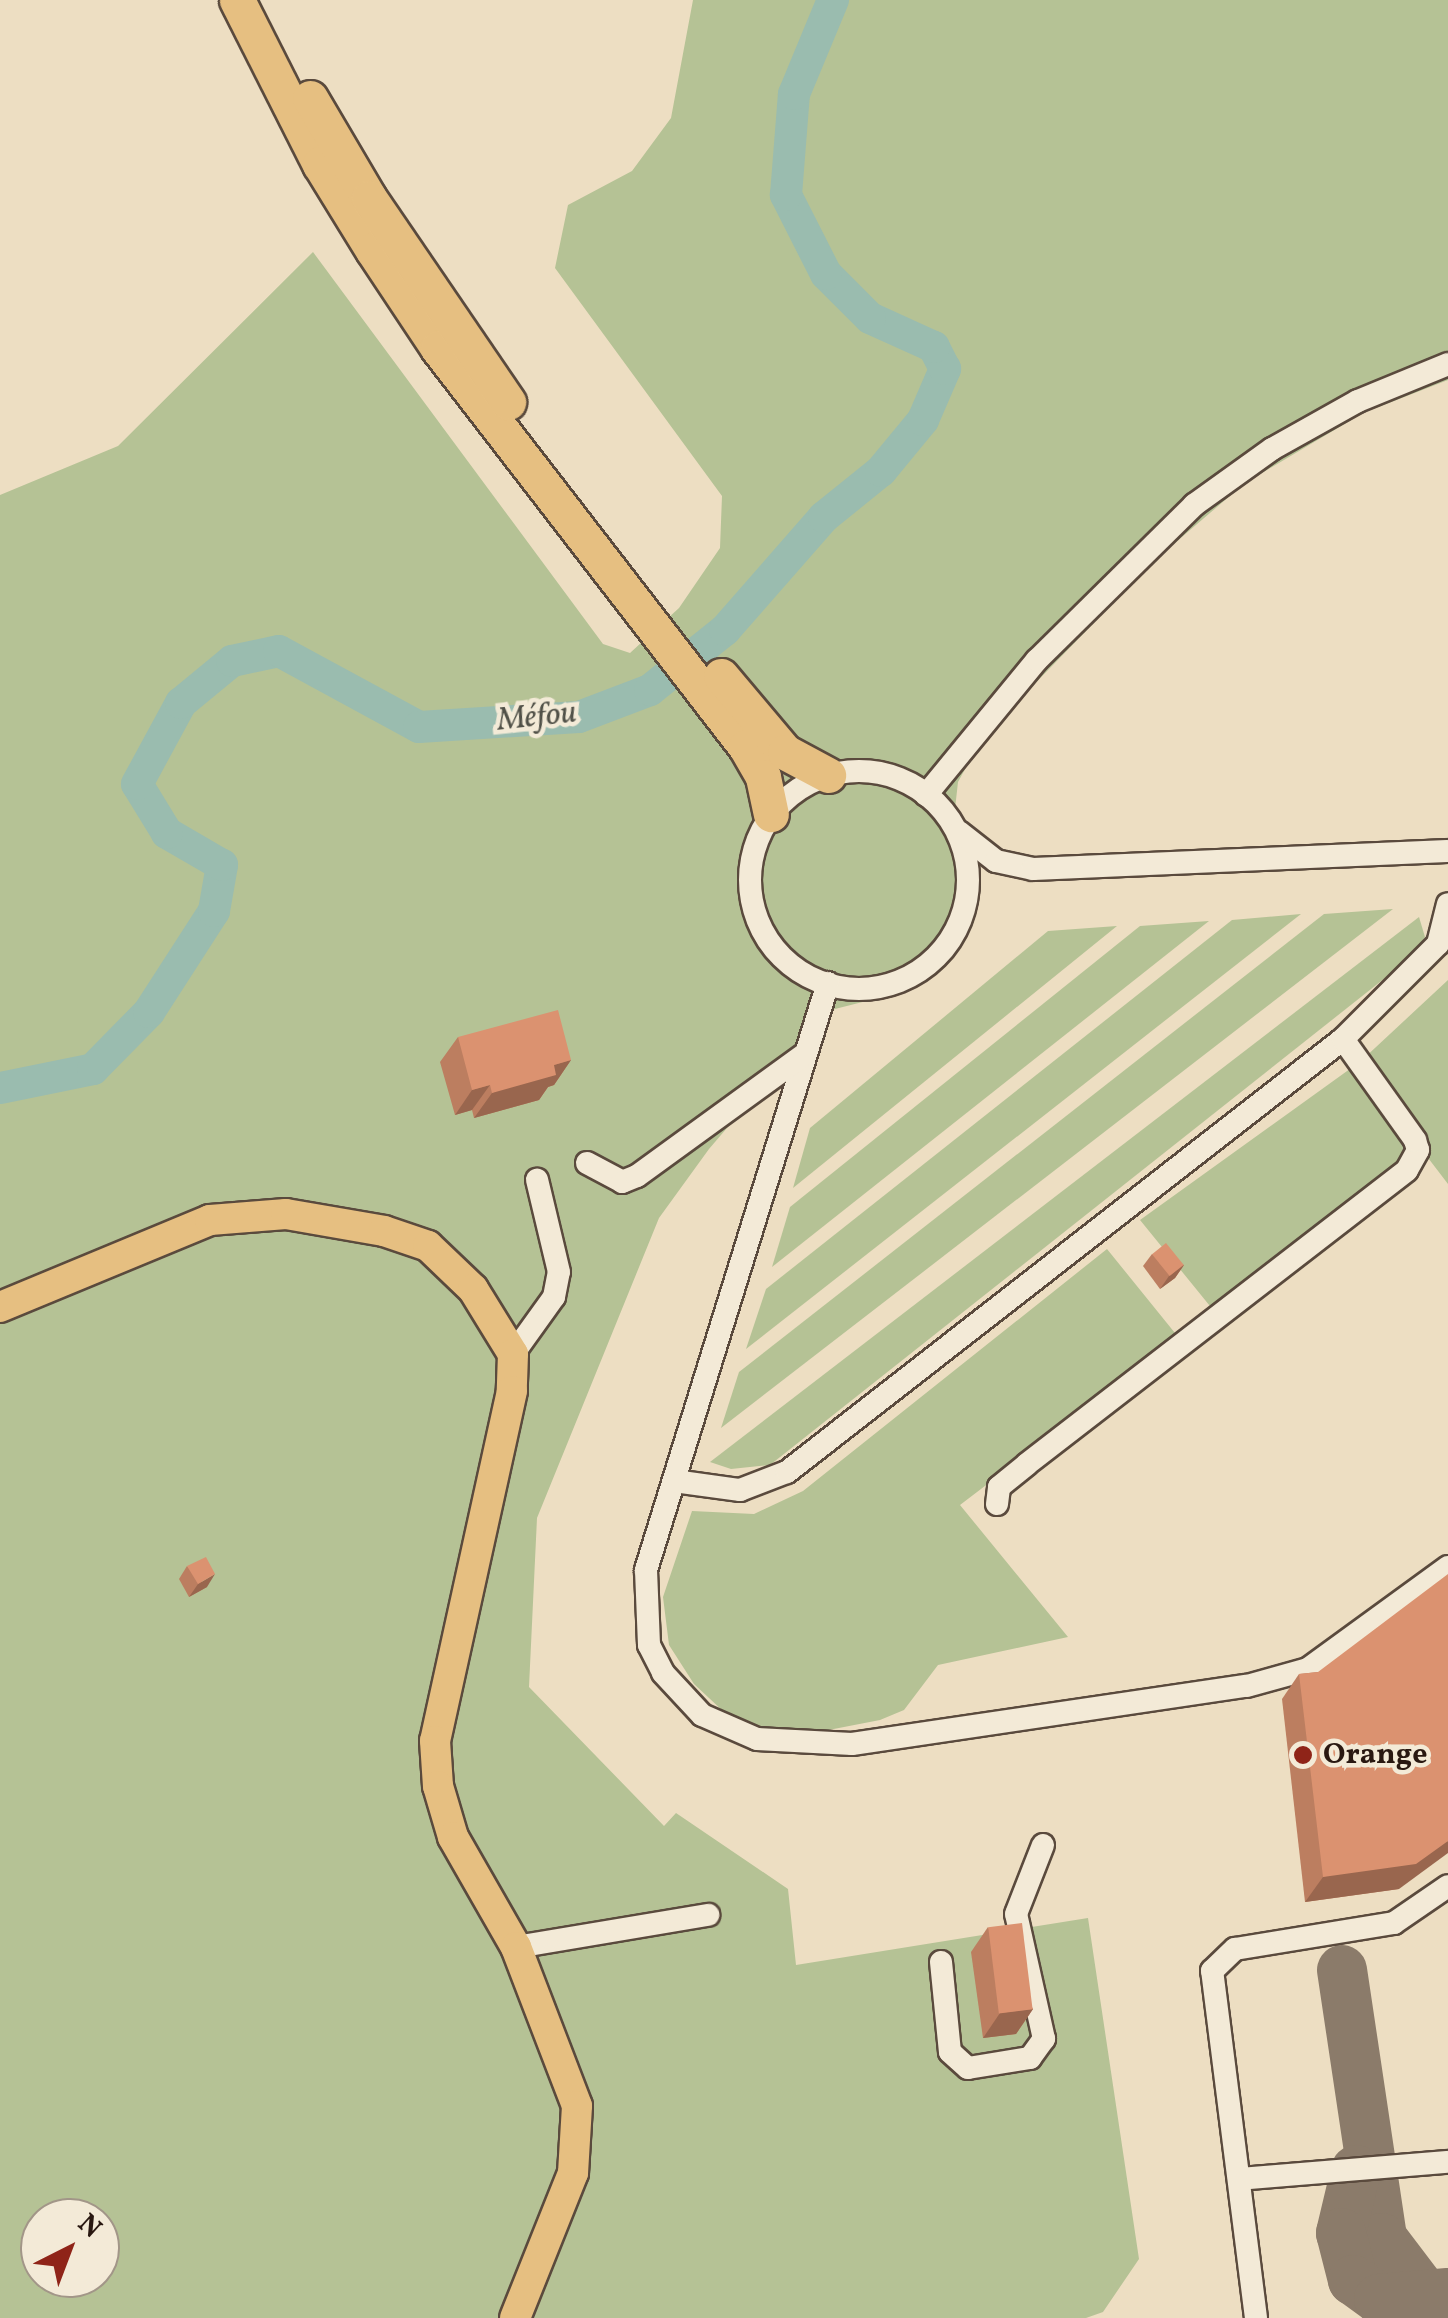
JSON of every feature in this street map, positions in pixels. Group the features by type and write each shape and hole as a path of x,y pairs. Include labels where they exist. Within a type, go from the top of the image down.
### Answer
{"highway":[{"path":"237,0 320,164 438,348 756,738 828,774"},
{"path":"260,0 304,86 406,256 616,562"},
{"path":"756,738 771,814"}],"main road":[{"path":"0,1307 210,1220 286,1214 384,1231 428,1246 473,1289 513,1354 512,1391 436,1741 438,1786 454,1837 516,1947 577,2106 579,2146 565,2198 515,2318"}],"street":[{"path":"926,795 1037,660 1194,504 1340,411 1448,364"},
{"path":"953,826 968,880 961,918 942,950 896,983 858,989 828,983 783,958 752,904 756,842 771,814 796,790 828,774 880,773 926,795 985,856 1033,869 1448,850"},
{"path":"674,1480 740,1490 787,1472 1343,1038 1438,944 1448,904"},
{"path":"828,983 642,1594 649,1645 662,1673 702,1715 724,1728 792,1745 852,1744 1248,1686 1308,1669 1448,1566"},
{"path":"997,1504 1000,1487 1013,1476 1414,1160 1415,1140 1343,1038"},
{"path":"587,1163 622,1182 637,1176 805,1054"},
{"path":"513,1354 554,1297 558,1272 537,1180"},
{"path":"941,1962 950,2052 968,2068 1030,2058 1044,2039 1016,1914 1043,1845"},
{"path":"1256,2318 1212,1971 1221,1956 1394,1924 1448,1886"},
{"path":"516,1947 708,1915"},
{"path":"1239,2179 1448,2162"}],"green space":[{"path":"693,0 1448,0 1448,380 1363,413 1245,483 1155,560 982,738 958,782 955,809 974,891 953,956 914,989 827,1011 709,1149 659,1218 537,1518 529,1687 664,1826 676,1813 788,1889 796,1965 1088,1918 1139,2259 1103,2312 1086,2318 0,2318 0,495 118,446 313,252 603,644 630,653 679,608 720,548 722,496 555,268 568,205 632,171 671,118"},
{"path":"1393,909 721,1428 739,1372 1324,914"},
{"path":"1301,914 746,1349 766,1289 1232,920"},
{"path":"1419,917 1425,937 1414,955 770,1465 731,1469 710,1462"},
{"path":"1209,921 772,1267 790,1207 1140,926"},
{"path":"1117,926 793,1188 810,1128 1048,931"},
{"path":"1448,980 1448,1184 1422,1150 1214,1311 1140,1220 1361,1061"},
{"path":"1107,1249 1179,1338 960,1505 1068,1637 938,1665 904,1710 880,1720 808,1734 760,1729 724,1712 694,1684 669,1645 663,1597 692,1511 754,1514 803,1491"}],"building":[{"path":"558,1010 571,1060 554,1065 556,1075 492,1093 490,1085 472,1090 458,1037"},
{"path":"1166,1243 1184,1265 1170,1276 1152,1254"},
{"path":"206,1557 215,1574 198,1584 187,1566"},
{"path":"1448,1574 1448,1841 1416,1864 1323,1877 1299,1674 1318,1672"},
{"path":"1022,1923 1033,2009 999,2013 988,1927"}],"waterway":[{"name":"Méfou","path":"0,1088 93,1069 149,1012 214,911 222,865 167,833 137,784 181,703 232,661 279,651 419,727 579,717 650,690 725,630 824,517 881,471 923,420 945,369 934,347 870,318 826,274 786,195 794,94 833,0"}],"taxiway":[{"path":"1342,1970 1382,2238 1443,2318"},
{"path":"1356,2170 1341,2233 1353,2280 1379,2299 1448,2293"}],"place":[{"name":"Orange","path":"1303,1755"}]}
